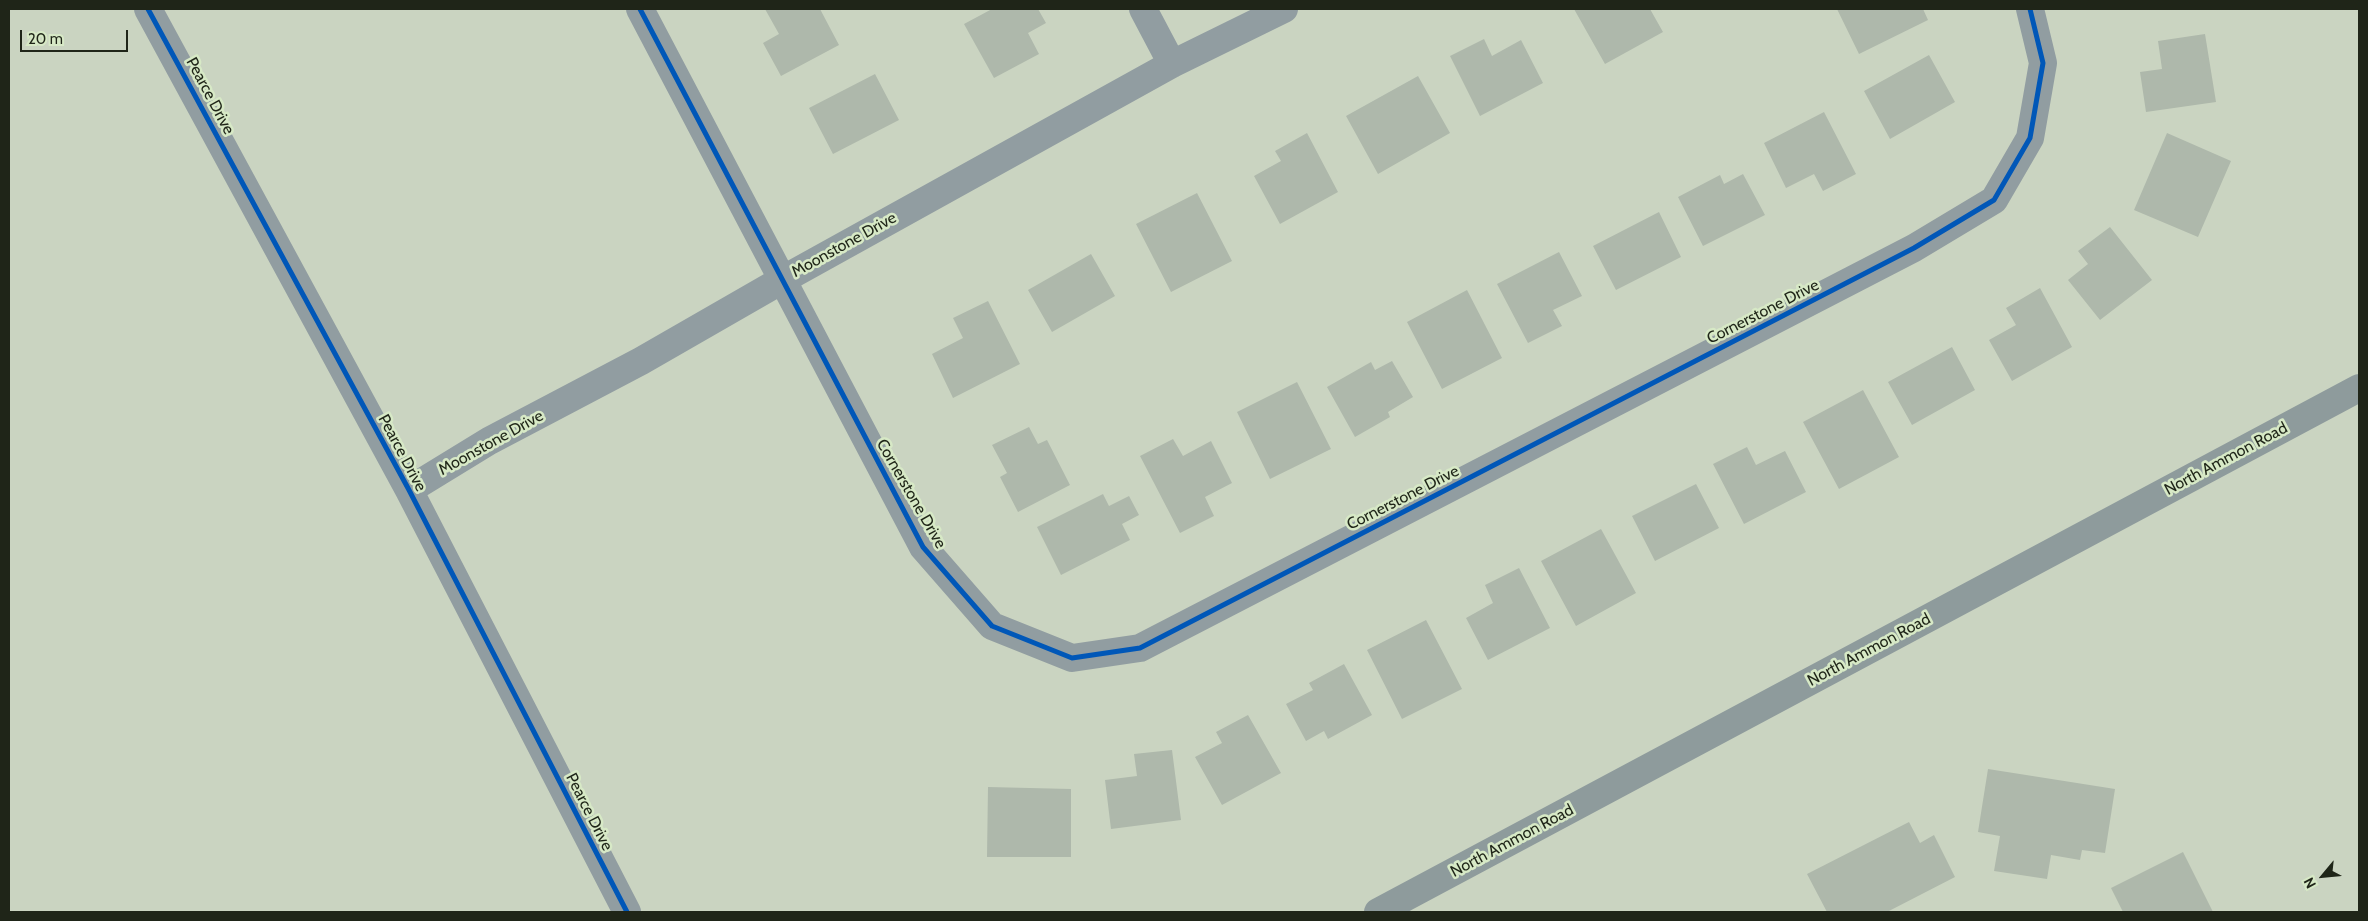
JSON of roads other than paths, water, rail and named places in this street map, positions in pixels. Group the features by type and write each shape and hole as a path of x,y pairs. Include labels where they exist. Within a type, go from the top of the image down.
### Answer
{"main road":[{"name":"North Ammon Road","path":"1378,912 2359,388"}],"street":[{"name":"Pearce Drive","path":"148,9 408,490 627,912"},
{"name":"Cornerstone Drive","path":"640,9 923,547 992,626 1072,658 1140,648 1914,248 1994,200 2030,138 2043,63 2030,9"},
{"path":"1143,9 1172,64"},
{"name":"Moonstone Drive","path":"408,490 489,442 641,361 782,280 1172,64 1284,9"}]}
